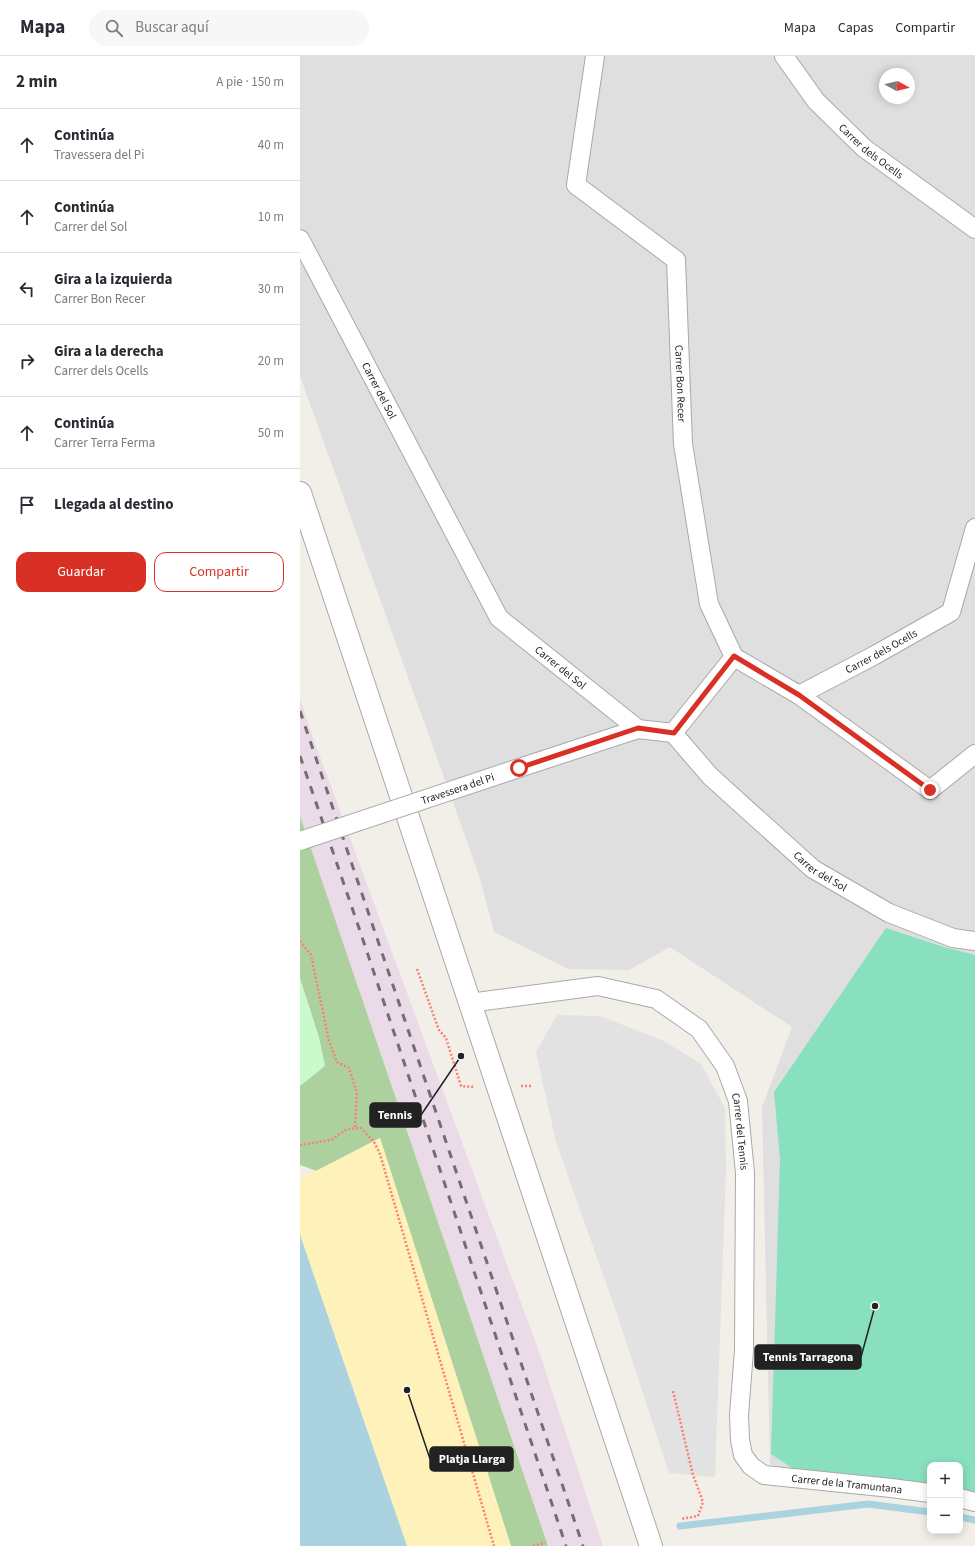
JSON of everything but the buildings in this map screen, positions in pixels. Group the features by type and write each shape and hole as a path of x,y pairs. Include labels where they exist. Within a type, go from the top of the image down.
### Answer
{"street":[{"name":"Carrer Bon Recer","path":"595,56 576,185 676,260 683,444 709,604 734,656"},
{"name":"Carrer dels Ocells","path":"784,56 816,101 864,148 975,229"},
{"name":"Carrer del Sol","path":"300,239 499,618 638,728"},
{"path":"300,494 650,1546"},
{"name":"Carrer dels Ocells","path":"799,695 875,655 951,612 975,528"},
{"path":"638,728 674,733 734,656 799,695 930,790 975,754"},
{"name":"Travessera del Pi","path":"300,841 638,728"},
{"name":"Carrer del Sol","path":"674,733 710,776 813,869 889,913 953,938 975,941"},
{"name":"Carrer del Tennis","path":"469,1003 598,986 656,999 699,1029 725,1066 738,1101 745,1173 744,1352 739,1415 740,1440 744,1455 751,1466 764,1475"},
{"name":"Carrer de la Tramuntana","path":"764,1475 927,1493"},
{"path":"963,1499 975,1502"}],"path":[{"path":"300,941 311,955 329,1041 337,1062 349,1068 357,1093 355,1128"},
{"path":"300,1145 331,1140 347,1129 361,1128 374,1142 380,1154 494,1546"},
{"path":"673,1391 693,1475 703,1502 698,1516 681,1519"},
{"path":"533,1546 545,1543"}],"shaded area":[{"path":"300,56 975,56 975,1501 963,1499 963,1462 927,1462 927,1465 793,1480 770,1464 762,1107 792,1027 670,947 629,970 568,969 494,932 479,875 300,376"},
{"path":"300,698 311,732 541,1357 603,1546 548,1546 300,816"},
{"path":"557,1015 600,1016 664,1041 701,1064 725,1108 726,1171 715,1477 669,1473 619,1320 556,1142 536,1052"}],"green space":[{"path":"300,816 548,1546 511,1546 380,1138 317,1171 300,1165"},
{"path":"886,928 944,947 975,955 975,1492 963,1490 963,1462 927,1462 927,1487 795,1470 771,1454 780,1159 774,1092"},
{"path":"300,978 319,1037 325,1066 300,1086"}],"sand":[{"path":"380,1138 511,1546 407,1546 300,1235 300,1179"}],"water":[{"path":"300,1235 407,1546 300,1546"}],"waterway":[{"path":"680,1526 868,1504 927,1512"},
{"path":"963,1518 975,1520"}],"railway":[{"path":"300,711 583,1546"},
{"path":"300,756 566,1546"}],"place":[{"name":"Tennis","path":"461,1056"},
{"name":"Tennis Tarragona","path":"875,1306"},
{"name":"Platja Llarga","path":"407,1390"}],"route":[{"path":"519,768 638,728 674,733 734,656 799,695 930,790"}]}
